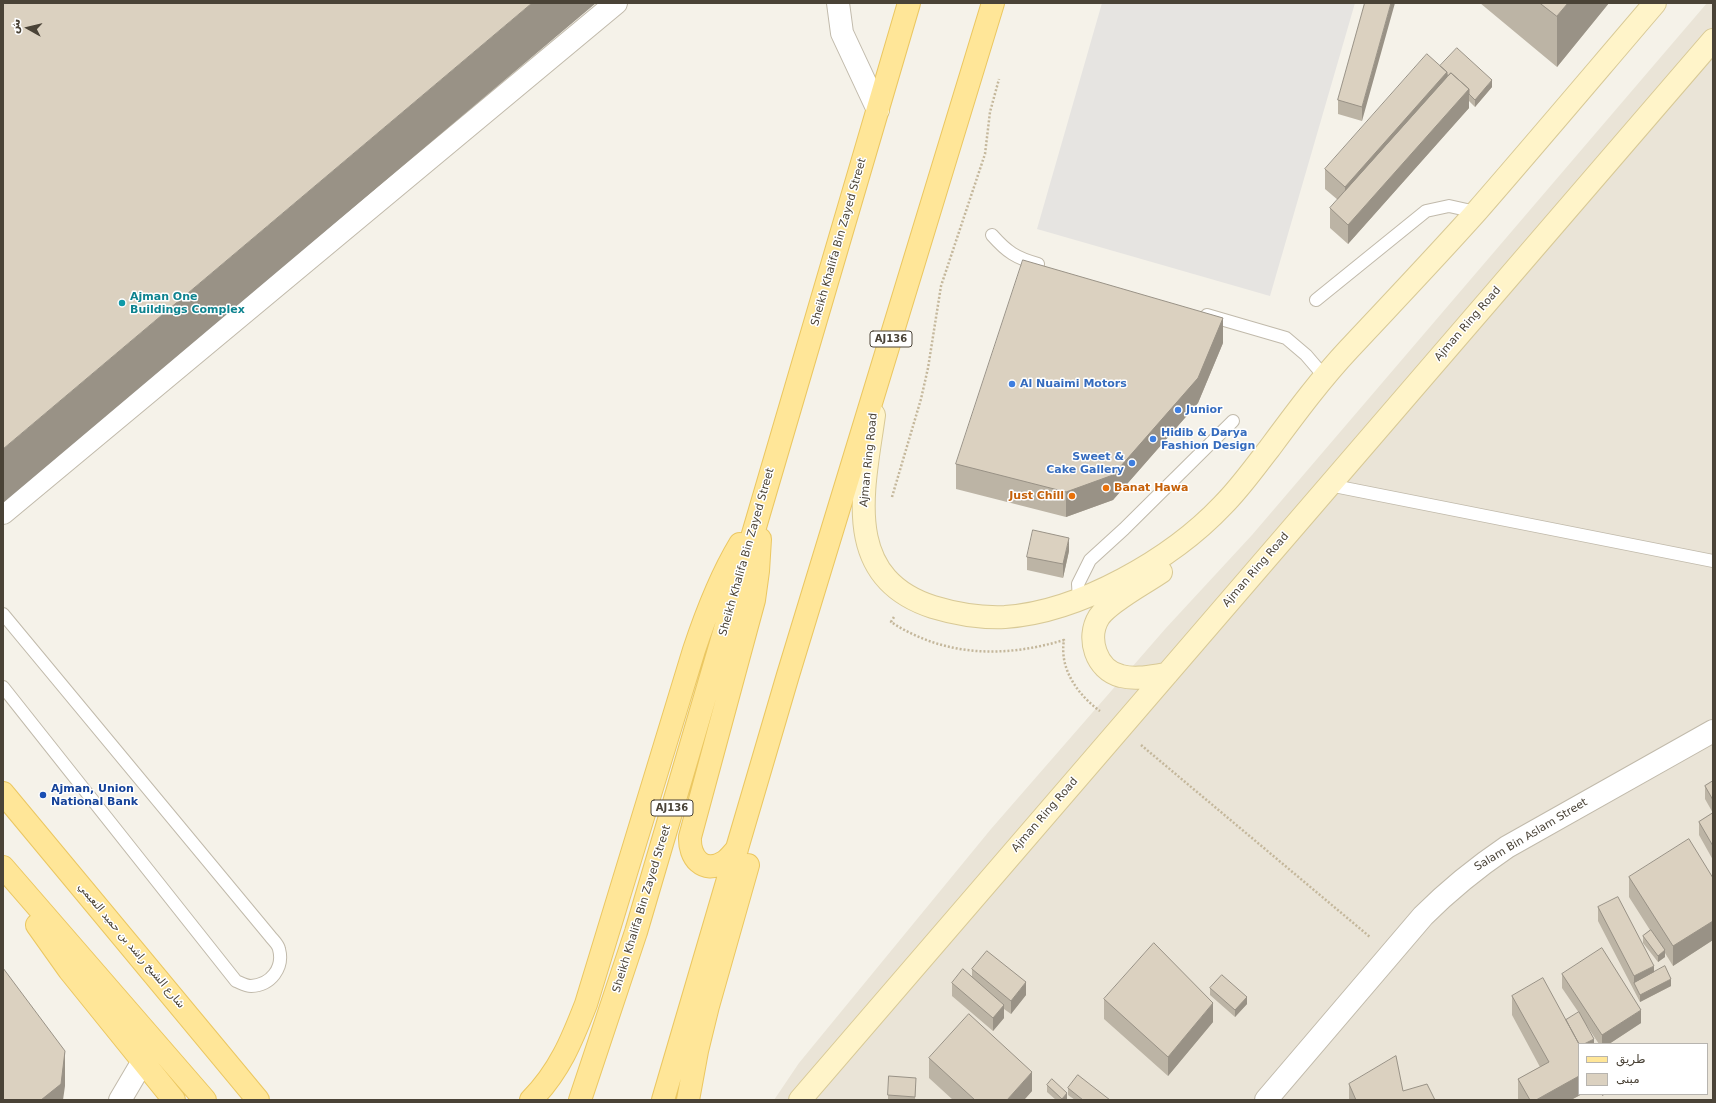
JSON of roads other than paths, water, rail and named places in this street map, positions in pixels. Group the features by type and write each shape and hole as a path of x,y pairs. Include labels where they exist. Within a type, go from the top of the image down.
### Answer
{"main road":[{"name":"Sheikh Khalifa Bin Zayed Street","path":"580,1100 636,932 909,3"},
{"name":"AJ136","path":"663,1100 788,675 993,3"},
{"name":"Ajman Ring Road","path":"879,376 865,480 863,523 872,555 880,570 890,582 903,593 930,606 954,613 975,616 1005,617 1033,613 1079,600 1145,567 1200,527 1223,506 1243,483 1324,376 1476,212 1655,3"},
{"name":"Ajman Ring Road","path":"800,1100 1713,40"},
{"path":"1167,674 1132,678 1120,676 1110,671 1101,662 1095,652 1093,640 1099,617 1107,608 1189,553 1205,538 1233,503 1243,483"},
{"path":"737,849 725,862 716,866 707,866 698,862 692,855 690,837 754,600 758,571 759,514"},
{"path":"531,1100 544,1087 556,1070 575,1034 591,989 706,614 735,553 759,514"},
{"path":"688,1100 696,1051 769,784 788,675"},
{"name":"شارع الشيخ راشد بن حميد النعيمي","path":"3,793 258,1100"},
{"path":"3,868 24,904 65,965 174,1100"},
{"path":"3,868 205,1100"},
{"path":"231,1066 274,1100"}],"street":[{"path":"3,513 616,3"},
{"path":"836,5 842,33 878,110"},
{"name":"Salam Bin Aslam Street","path":"1266,1100 1423,916 1449,890 1476,867 1507,847 1713,731"},
{"path":"120,1100 143,1061"}],"lane":[{"path":"1316,300 1426,211 1449,206 1476,212"},
{"path":"992,235 1006,251 1021,259 1051,268"},
{"path":"1194,311 1286,338 1306,355 1324,376"},
{"path":"1079,600 1078,584 1090,560 1124,529 1233,421"},
{"path":"1329,485 1713,561"},
{"path":"3,614 279,947 281,962 275,975 264,984 249,986 236,981 3,687"}],"place":[{"name":"Ajman One Buildings Complex","path":"122,303"},
{"name":"Al Nuaimi Motors","path":"1012,384"},
{"name":"Junior","path":"1178,410"},
{"name":"Hidib & Darya Fashion Design","path":"1153,439"},
{"name":"Sweet & Cake Gallery","path":"1132,463"},
{"name":"Banat Hawa","path":"1106,488"},
{"name":"Just Chill","path":"1072,496"},
{"name":"Ajman, Union National Bank","path":"43,795"}]}
